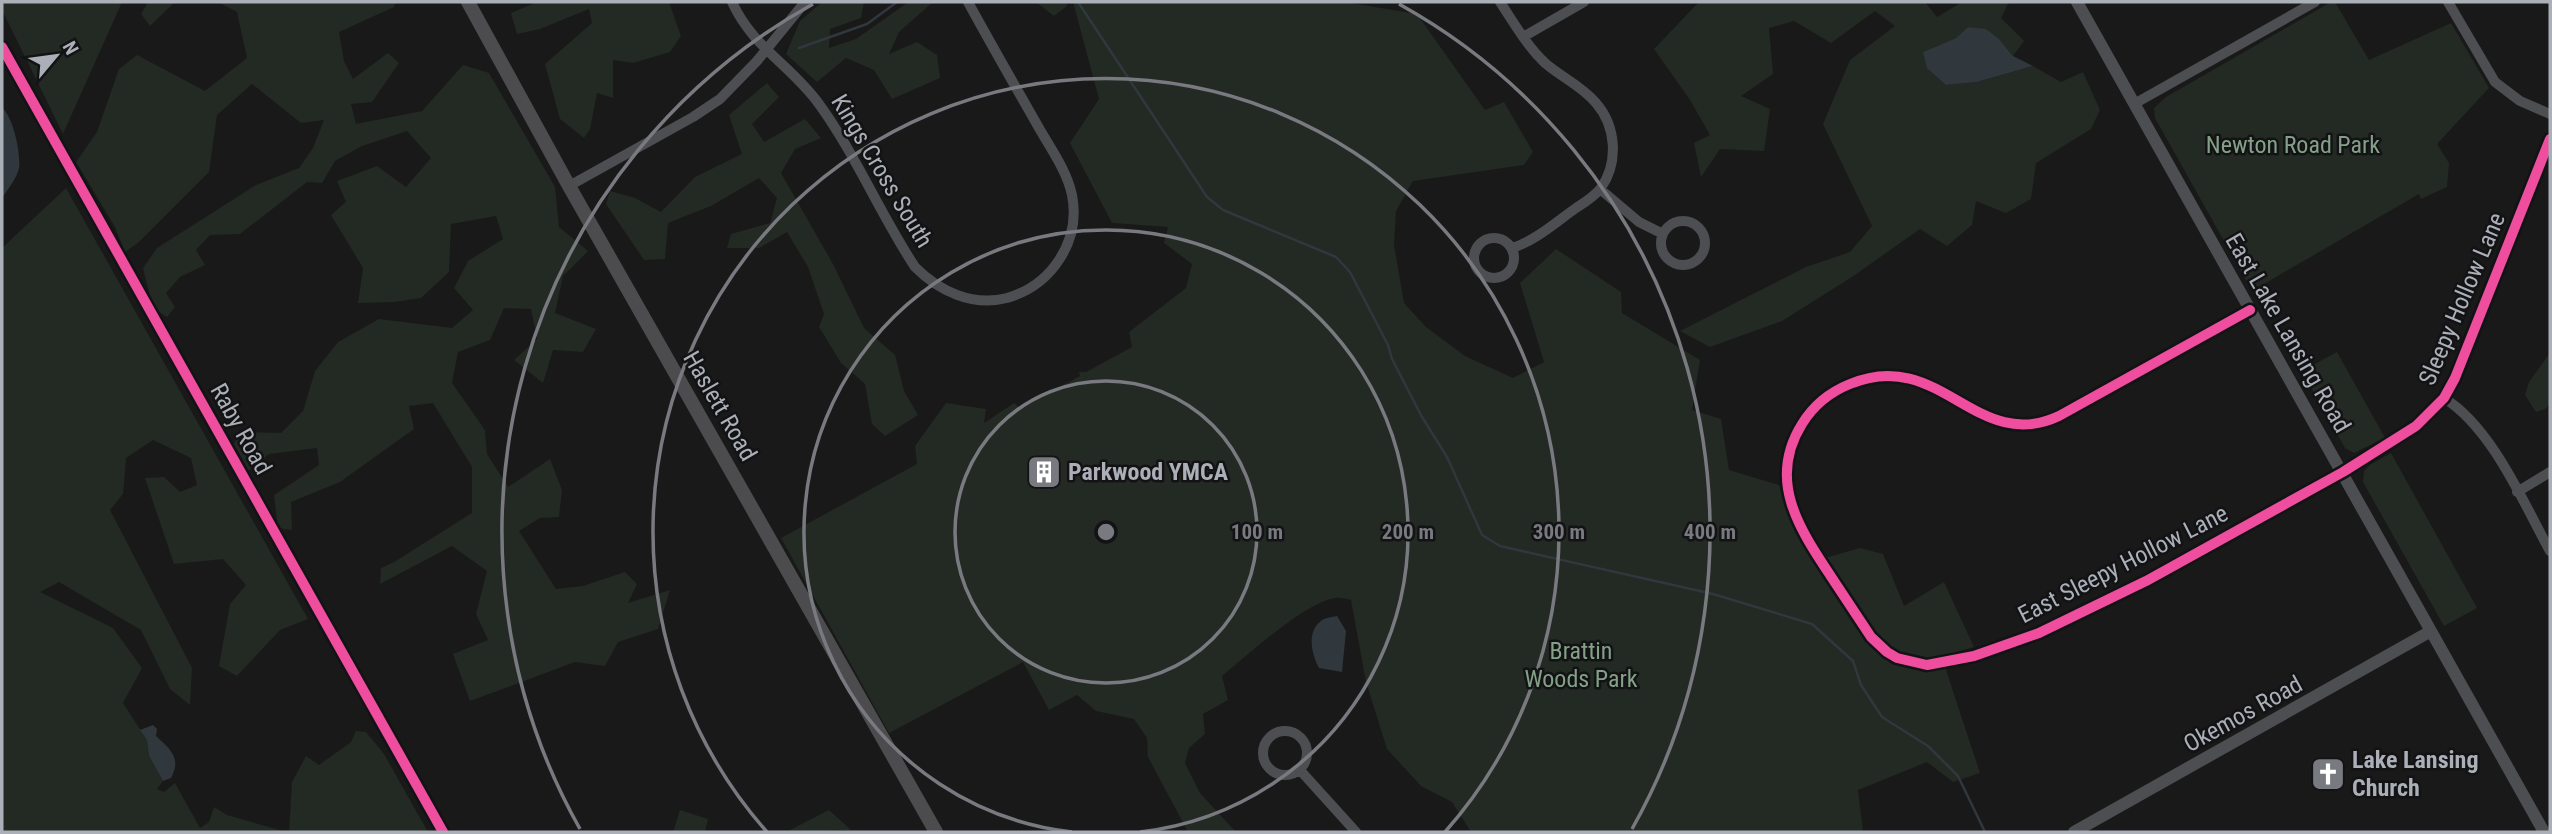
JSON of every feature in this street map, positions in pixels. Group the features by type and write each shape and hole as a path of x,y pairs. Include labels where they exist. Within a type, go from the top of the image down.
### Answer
{"main road":[{"name":"Haslett Road","path":"468,2 569,186 936,832"}],"street":[{"name":"Kings Cross South","path":"732,2 739,17 765,50 804,85 817,102 843,141 905,251 928,280 956,295 986,300 1009,297 1030,289 1052,270 1067,246 1073,221 1072,194 1066,177 968,2"},
{"path":"569,186 693,117 720,99 737,83 805,2"},
{"path":"1500,2 1523,37 1544,61 1592,98 1607,119 1613,135 1608,172 1600,189 1528,242 1511,248"},
{"path":"1523,37 1584,2"},
{"name":"East Lake Lansing Road","path":"2077,2 2544,832"},
{"path":"2134,104 2315,2"},
{"path":"2448,2 2495,82 2520,101 2550,114"},
{"name":"Raby Road","path":"2,47 443,832"},
{"name":"Sleepy Hollow Lane","path":"2343,472 2416,426 2444,398 2465,356 2550,139"},
{"path":"1600,189 1639,222 1663,234"},
{"path":"1688,222 1695,225 1704,236 1703,251 1694,262 1675,263 1662,247 1663,234 1673,223 1688,222"},
{"path":"1488,238 1501,239 1511,248 1514,254 1512,267 1503,276 1490,278 1475,266 1477,247 1488,238"},
{"name":"East Sleepy Hollow Lane","path":"2250,310 2059,416 2041,423 2003,423 1926,383 1891,376 1867,378 1845,386 1815,407 1800,427 1788,463 1787,489 1794,514 1817,555 1871,637 1887,652 1913,664 1935,665 1973,656 2057,625 2146,581 2343,472"},
{"path":"2444,398 2463,412 2482,432 2550,551"},
{"path":"2517,492 2550,472"},
{"name":"Okemos Road","path":"2074,832 2431,631"},
{"path":"1287,731 1300,737 1307,757 1299,769 1286,775 1267,766 1263,752 1273,734 1287,731"},
{"path":"1299,769 1356,832"}],"green space":[{"path":"2,2 122,2 63,134 2,10"},
{"path":"148,2 175,2 150,26 141,14"},
{"path":"218,2 396,2 394,7 339,32 344,61 353,79 388,53 399,63 372,102 351,104 356,124 422,111 463,65 489,73 555,187 559,227 588,251 563,276 555,313 596,329 583,352 553,350 543,383 514,360 537,339 531,309 504,308 490,340 458,352 452,383 485,430 487,454 508,487 550,459 562,490 559,517 540,518 519,531 556,589 583,586 625,572 637,584 628,603 670,590 658,629 618,642 605,666 575,662 470,701 453,654 488,640 476,614 487,571 452,546 380,584 381,568 472,513 472,467 433,403 409,406 414,429 340,482 291,502 292,530 278,528 274,495 319,465 317,448 269,454 248,471 234,444 238,432 281,433 303,411 315,371 338,342 379,319 452,328 473,310 454,288 468,261 503,239 496,216 451,224 449,272 421,298 358,303 363,268 331,215 346,202 337,181 377,166 406,187 431,158 407,131 362,146 335,161 322,183 307,182 240,234 210,235 196,250 205,265 180,277 166,293 175,307 167,317 153,308 143,268 157,248 256,185 299,168 313,148 324,120 301,123 252,84 217,115 209,172 139,242 125,252 115,227 76,162 97,132 119,69 137,55 205,91 247,58 237,12"},
{"path":"537,2 669,2 681,36 670,52 633,63 613,60 613,98 597,93 590,129 584,138 560,119 545,64 592,23 589,9 540,29 517,34 511,13"},
{"path":"822,2 864,2 861,18 830,29 829,48 856,39 907,3 933,2 899,32 889,54 917,42 937,55 940,78 892,99 874,70 846,58 817,82 786,54 800,21"},
{"path":"1036,2 1067,2 1067,6 1054,16"},
{"name":"Brattin Woods Park","path":"1073,2 1345,2 1417,14 1485,110 1504,102 1533,152 1524,165 1413,181 1396,211 1394,245 1404,303 1426,327 1465,356 1513,378 1544,362 1520,283 1556,249 1621,292 1622,313 1700,360 1692,410 1721,419 1729,470 1779,485 1792,525 1814,561 1860,548 1883,554 1904,606 1944,582 1974,647 1944,656 1947,673 1980,773 1953,782 1927,762 1858,790 1863,832 1471,832 1452,802 1421,786 1387,749 1366,682 1351,600 1339,598 1322,602 1292,619 1222,676 1228,700 1203,714 1205,734 1189,748 1185,763 1200,793 1236,832 1188,832 1148,757 1147,738 1134,719 1096,711 1077,695 1049,710 1023,662 889,733 781,538 917,464 915,446 946,403 986,409 984,423 1014,403 1020,408 1080,376 1079,372 1086,372 1132,347 1129,332 1186,288 1192,264 1164,243 1168,227 1112,223 1070,143 1099,99"},
{"path":"1699,2 1925,2 1937,17 1962,2 2009,2 2001,18 2024,41 2013,56 1994,36 1968,27 1956,38 1923,52 1946,85 1977,82 2033,66 2061,82 2083,72 2100,110 2091,129 2036,163 2031,199 2006,213 1976,201 1972,225 1947,246 1920,229 1852,277 1782,321 1710,347 1680,331 1806,267 1850,252 1872,226 1823,124 1850,60 1895,26 1875,11 1831,43 1794,21 1769,28 1773,74 1741,96 1770,109 1764,151 1720,149 1701,177 1694,143 1710,135 1690,100 1654,49"},
{"name":"Newton Road Park","path":"2335,2 2369,60 2451,23 2489,88 2437,144 2449,163 2447,187 2421,199 2419,194 2252,291 2155,118 2154,108 2166,97"},
{"path":"767,83 779,97 752,124 764,142 805,119 821,138 795,149 781,173 833,264 864,328 895,355 904,391 918,415 885,436 872,424 865,384 841,363 819,327 824,314 808,267 787,232 759,248 727,248 731,234 770,223 777,198 759,178 711,206 668,223 665,259 644,260 606,204 610,191 635,198 661,212 695,177 742,154 729,115"},
{"path":"66,188 308,619 280,630 237,676 219,666 230,604 246,585 223,559 174,564 145,478 164,477 180,492 197,485 191,458 153,440 126,458 123,494 110,510 192,668 190,705 170,689 141,630 59,582 40,592 113,628 142,668 123,703 147,740 149,756 163,781 157,789 164,792 175,783 200,828 209,822 214,807 227,815 286,832 2,832 2,248"},
{"path":"2337,352 2385,438 2354,453 2345,448 2302,371"},
{"path":"2550,353 2550,404 2536,412 2525,395 2529,382"},
{"path":"2391,453 2477,608 2444,626 2363,482 2364,471"},
{"path":"356,731 366,732 384,754 428,832 289,832 292,782 306,756 319,765 351,742"},
{"path":"680,810 708,819 705,832 673,832"},
{"path":"829,810 851,830 786,832"}],"shaded area":[{"path":"1968,27 1986,29 1999,39 2013,56 2033,66 1977,82 1946,85 1927,68 1923,52 1956,38"},
{"path":"2,108 13,127 19,168 2,198"},
{"path":"1337,616 1346,631 1342,672 1319,668 1312,644 1316,626 1324,619"},
{"path":"153,725 157,729 156,736 175,759 171,778 163,781 149,756 147,740 140,730"}],"waterway":[{"path":"799,48 867,24 897,2"},
{"path":"1078,2 1207,197 1223,210 1336,257 1350,272 1422,417 1447,457 1482,535 1500,546 1713,594 1812,624 1853,661 1861,685 1882,717 1928,746 1958,776 1985,832"}],"cycle path":[{"path":"2,47 443,832"},
{"path":"2250,310 2059,416 2030,424 2004,422 1980,413 1909,378 1881,376 1850,384 1823,400 1806,417 1792,445 1787,465 1787,484 1798,521 1818,557 1871,637 1897,658 1927,665 1974,656 2039,633 2146,581 2343,472 2416,426 2444,398 2455,378 2550,139"}],"place":[{"name":"Parkwood YMCA","path":"1044,472"},
{"name":"Lake Lansing Church","path":"2328,774"}]}
